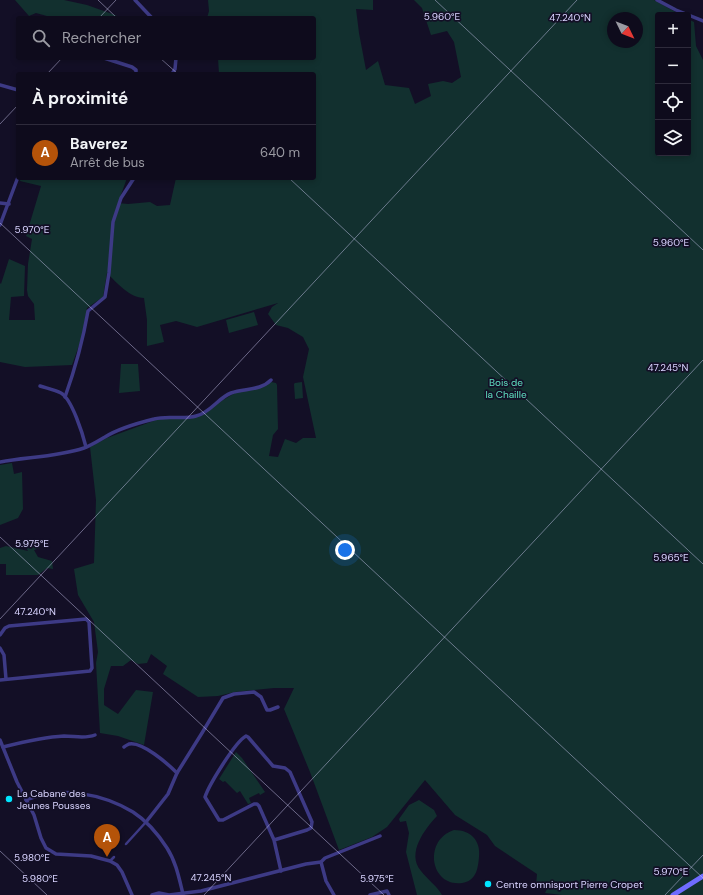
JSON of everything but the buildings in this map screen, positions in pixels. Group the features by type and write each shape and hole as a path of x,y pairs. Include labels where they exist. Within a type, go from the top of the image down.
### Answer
{"main road":[{"path":"673,895 703,876"}],"street":[{"path":"135,0 150,16"},
{"path":"657,0 676,10 703,21"},
{"path":"110,60 132,67 136,70 136,72"},
{"path":"173,72 176,60"},
{"path":"0,85 16,89"},
{"path":"0,225 17,180"},
{"path":"66,397 79,349 84,338 88,311 105,297 109,273 113,222 122,198 133,180"},
{"path":"0,203 9,204"},
{"path":"0,462 86,447 98,442 106,436 155,418 185,418 197,416 208,410 229,394 265,386 271,380"},
{"path":"40,386 61,393 66,397 80,426 86,447"},
{"path":"0,634 9,626 86,619 89,622 92,660 91,670 0,680"},
{"path":"0,648 4,655 6,680"},
{"path":"126,844 165,799 177,773 223,698 234,694 254,692 261,697 267,710 278,707"},
{"path":"2,747 38,738 65,736 89,738 95,735"},
{"path":"274,840 307,830 310,828 312,822 290,772 285,768 273,766 248,736 246,736 238,742 226,759 205,797 220,820 257,804 261,809 274,840 281,870"},
{"path":"0,740 17,782 34,815 43,843 56,854 91,856 110,861 122,872 132,895"},
{"path":"124,747 130,744 141,746 149,750 177,773"},
{"path":"26,800 49,794 74,793 104,799 134,813 146,822 167,848 178,872 183,894"},
{"path":"152,895 159,893 169,895 202,893 281,870 321,862 325,858 380,836"},
{"path":"110,861 114,857"},
{"path":"321,862 326,881 334,895"},
{"path":"370,895 387,891 389,895"}],"green space":[{"path":"15,0 64,0 87,5 117,16 47,16 36,13 29,16"},
{"name":"Bois de la Chaille","path":"208,0 373,0 373,10 356,9 366,70 378,61 385,85 409,88 415,104 431,96 428,84 443,81 452,83 461,77 454,42 447,31 431,35 422,8 414,0 654,0 676,12 655,12 655,156 691,156 691,20 694,22 696,46 703,60 703,895 562,895 545,893 547,889 536,886 537,874 495,846 487,835 455,815 425,780 387,827 372,837 339,850 310,772 284,709 294,688 274,688 235,692 218,696 198,697 163,674 167,666 151,654 147,663 138,664 131,660 123,666 111,666 104,689 104,705 118,714 136,690 153,692 144,745 118,736 100,733 96,663 98,652 94,622 78,595 74,569 94,563 96,500 90,447 107,438 156,420 168,418 191,419 235,393 271,382 276,383 277,385 278,429 273,435 269,456 278,457 285,439 296,443 303,438 316,438 303,377 309,349 303,337 288,328 276,325 268,314 272,307 278,303 197,327 176,321 160,325 164,342 147,346 147,320 144,298 134,296 129,293 107,273 103,297 87,308 82,337 72,365 25,367 0,362 0,283 1,284 9,259 25,266 24,296 11,297 9,320 35,320 34,304 28,296 27,290 28,264 32,239 26,236 41,186 20,181 126,180 118,203 128,204 150,202 157,206 170,205 176,180 316,180 316,72 219,72 218,60 316,60 316,16 208,16 209,11"},
{"path":"254,312 258,325 229,333 226,320"},
{"path":"121,364 138,364 140,391 119,393"},
{"path":"302,382 303,398 295,399 294,384"},
{"path":"12,463 14,474 22,472 23,509 18,518 0,525 0,465"},
{"path":"29,539 39,543 40,548 34,550 38,557 52,561 53,569 47,568 38,575 6,575 6,564 0,564 0,548 6,546 28,551 23,543"},
{"path":"236,752 242,758 265,792 249,798 251,803 248,804 240,791 237,793 225,781 223,782 219,779"},
{"path":"419,800 434,810 437,816 423,834 416,849 415,857 421,871 442,895 417,895 406,852 409,833 406,821 400,822 399,819 409,805"},
{"path":"454,830 470,834 476,841 479,851 478,866 475,874 470,880 462,883 451,882 443,878 437,871 434,862 434,852 438,843 444,835"}],"place":[{"name":"La Cabane des Jeunes Pousses","path":"9,799"},
{"name":"Baverez","path":"107,857"},
{"name":"Centre omnisport Pierre Cropet","path":"488,884"}]}
